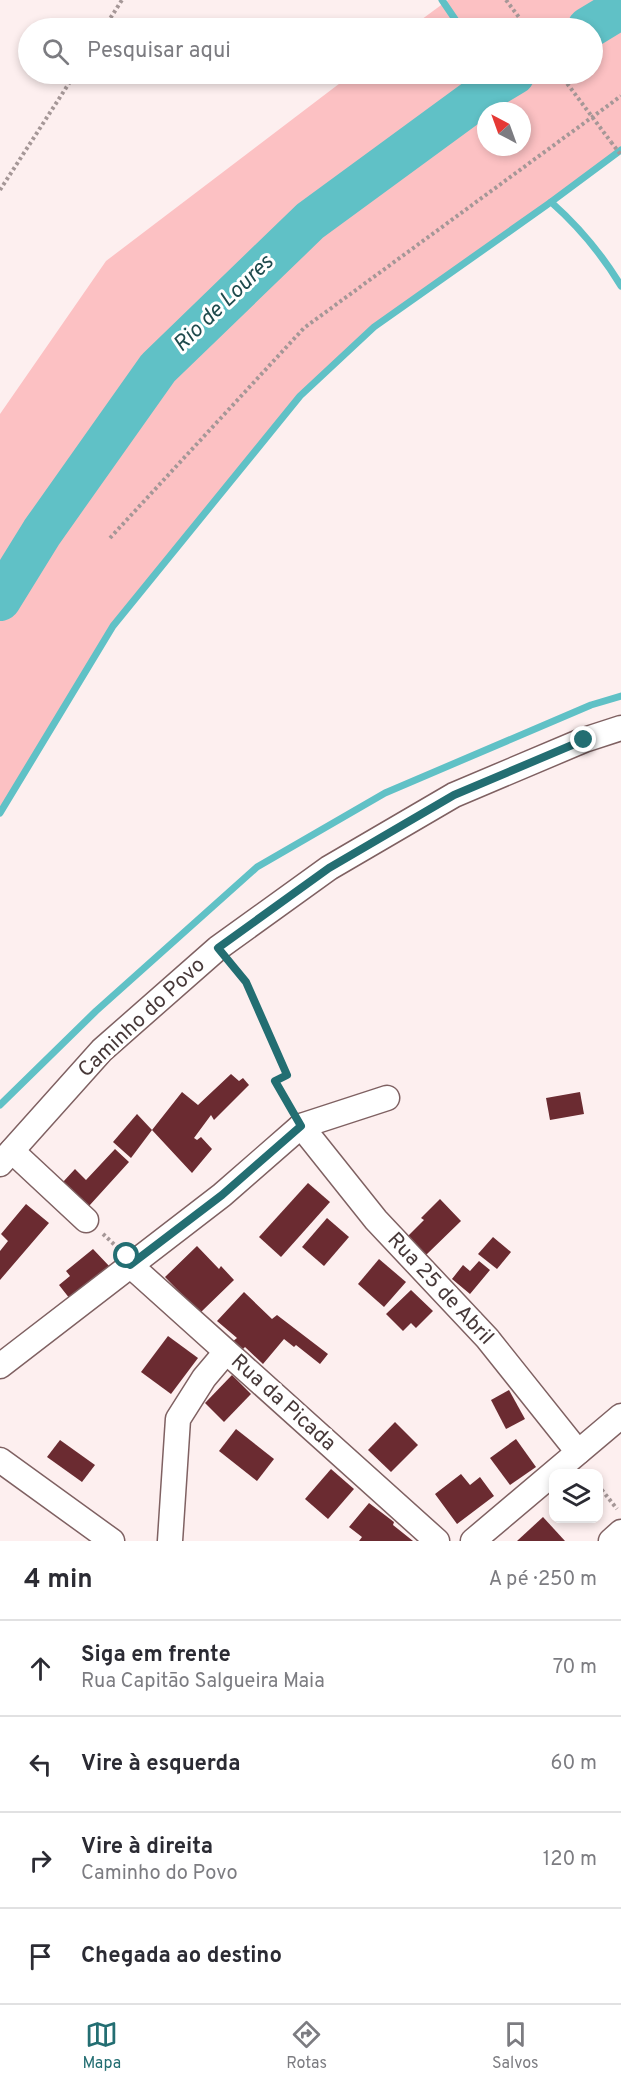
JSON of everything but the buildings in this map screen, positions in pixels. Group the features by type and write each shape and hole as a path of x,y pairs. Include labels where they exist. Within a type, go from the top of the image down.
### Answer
{"street":[{"name":"Caminho do Povo","path":"6,1158 102,1050 218,948 329,868 454,795 584,740 621,728"},
{"path":"0,1366 222,1195 301,1126 387,1098"},
{"name":"Rua 25 de Abril","path":"301,1126 376,1220 487,1338 578,1452"},
{"path":"6,1158 86,1220"},
{"name":"Rua da Picada","path":"130,1265 436,1541"},
{"path":"170,1541 178,1419 204,1378 226,1352"},
{"path":"473,1541 621,1416"},
{"path":"0,1460 112,1541"},
{"path":"611,1541 621,1533"}],"path":[{"path":"110,18 122,0"},
{"path":"506,0 520,18"},
{"path":"0,190 69,84"},
{"path":"567,84 621,155"},
{"path":"110,538 304,328 621,96"},
{"path":"218,948 246,982 287,1075 275,1081 301,1126"},
{"path":"86,1220 127,1256 130,1265"},
{"path":"603,1491 621,1514"}],"shaded area":[{"path":"448,0 621,0 621,150 374,327 300,396 113,626 0,813 0,414 106,261 339,84 603,84 603,18 424,18"}],"waterway":[{"path":"442,0 454,18"},
{"name":"Rio de Loures","path":"603,19 621,8"},
{"name":"Rio de Loures","path":"0,600 42,532 158,368 310,221 497,84"},
{"path":"551,202 621,150"},
{"path":"0,813 113,626 300,396 374,327 551,202 589,242 621,286"},
{"path":"0,1105 96,1011 257,867 385,793 591,705 621,696"}],"route":[{"path":"127,1256 130,1265 222,1195 301,1126 275,1081 287,1075 246,982 218,948 329,868 454,795 584,740"}]}
